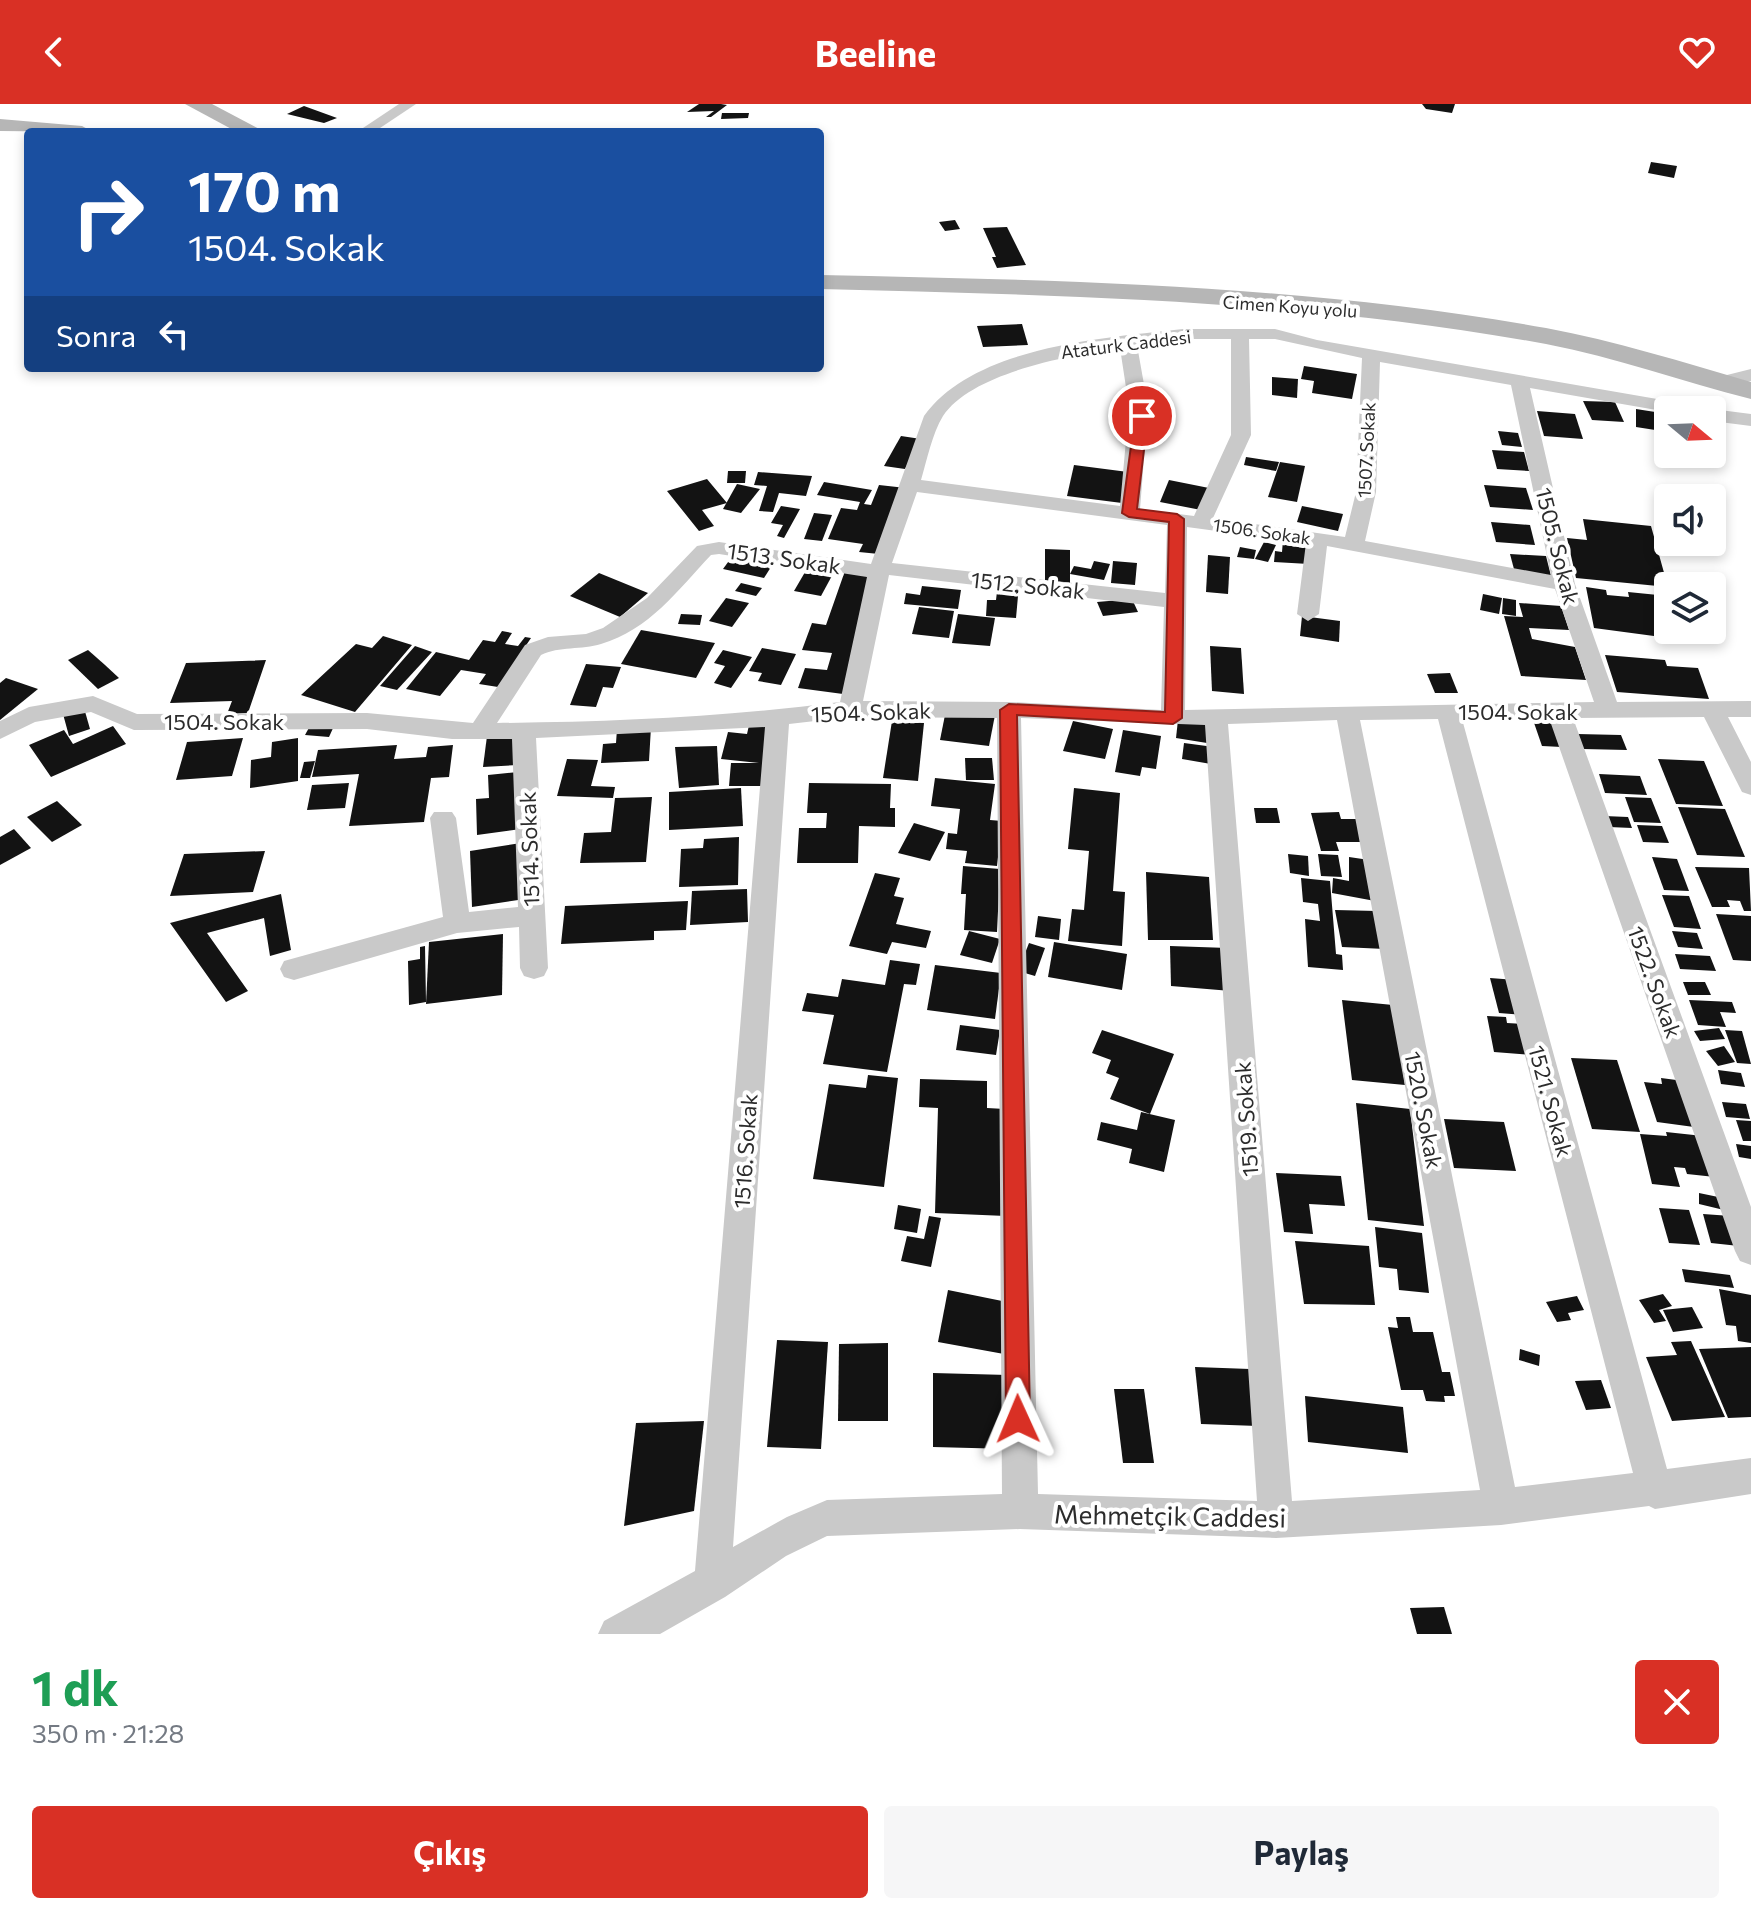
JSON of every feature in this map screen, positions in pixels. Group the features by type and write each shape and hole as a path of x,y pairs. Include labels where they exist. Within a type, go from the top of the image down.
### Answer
{"street":[{"path":"195,104 246,128"},
{"path":"370,128 409,104"},
{"path":"0,125 35,128"},
{"name":"Cimen Koyu yolu","path":"824,282 1119,294 1374,312 1546,336 1616,351 1751,391"},
{"name":"Ataturk Caddesi","path":"850,709 880,570 933,416 967,386 1053,353 1183,334 1275,334 1654,404"},
{"path":"1201,523 1241,435 1240,334"},
{"path":"1127,341 1139,380 1142,416 1129,513"},
{"name":"1507. Sokak","path":"1354,545 1366,492 1371,354"},
{"path":"1722,382 1751,375"},
{"name":"1505. Sokak","path":"1519,380 1564,584 1608,709"},
{"path":"1726,417 1751,420"},
{"name":"1506. Sokak","path":"909,485 1317,538 1564,584"},
{"path":"1173,718 1177,519"},
{"path":"1308,614 1317,538"},
{"name":"1513. Sokak","path":"480,731 533,650 544,643 591,640 626,628 704,550 719,548 880,570"},
{"name":"1512. Sokak","path":"880,570 1175,601"},
{"name":"1504. Sokak","path":"0,731 29,715 93,704 134,722 367,721 452,731 524,731 778,718 850,709 1009,710 1173,718 1347,712 1559,713 1608,709 1751,709"},
{"path":"1712,709 1751,786"},
{"path":"1009,710 1020,1511"},
{"name":"1521. Sokak","path":"1448,711 1655,1491"},
{"name":"1520. Sokak","path":"1347,712 1501,1507"},
{"name":"1522. Sokak","path":"1559,713 1751,1251"},
{"name":"1519. Sokak","path":"1216,717 1276,1520"},
{"name":"1516. Sokak","path":"712,1584 778,718"},
{"name":"1514. Sokak","path":"524,731 534,968"},
{"path":"443,818 457,923"},
{"path":"294,969 457,923 531,916"},
{"name":"Mehmetçik Caddesi","path":"617,1634 712,1584 797,1528 827,1518 1020,1511 1276,1520 1501,1507 1655,1491 1751,1476"}],"building":[{"path":"699,104 727,105 711,117 706,117 714,111 687,112"},
{"path":"1422,104 1455,104 1452,113 1426,109"},
{"path":"304,106 337,118 324,123 287,114"},
{"path":"722,113 749,113 748,118 721,119"},
{"path":"1651,162 1677,166 1674,178 1648,173"},
{"path":"955,220 960,229 945,231 939,222"},
{"path":"1007,227 1026,265 997,268 992,257 996,257 983,228"},
{"path":"1022,324 1028,345 983,347 977,326"},
{"path":"1304,366 1357,374 1352,399 1312,393 1314,381 1301,379"},
{"path":"1272,377 1298,379 1297,398 1272,395"},
{"path":"1583,401 1615,402 1624,422 1592,420"},
{"path":"1636,409 1654,412 1654,430 1636,427"},
{"path":"1537,411 1575,414 1583,439 1544,436"},
{"path":"1498,431 1518,433 1522,447 1502,445"},
{"path":"901,436 921,439 905,469 884,466"},
{"path":"1492,450 1524,452 1529,471 1497,469"},
{"path":"1246,457 1279,462 1276,471 1244,465"},
{"path":"1280,462 1305,466 1297,502 1268,497"},
{"path":"1074,465 1128,472 1122,503 1067,496"},
{"path":"728,471 746,471 745,483 727,483"},
{"path":"758,472 812,476 806,496 779,493 773,512 759,511 767,486 754,485"},
{"path":"707,479 727,503 702,510 714,526 699,531 667,491"},
{"path":"1169,480 1209,488 1201,510 1160,502"},
{"path":"824,482 872,490 864,504 871,505 879,485 906,488 879,554 859,552 863,544 828,539 841,508 857,510 860,502 817,495"},
{"path":"737,484 760,489 741,513 723,509"},
{"path":"1484,485 1526,488 1533,510 1490,507"},
{"path":"781,506 800,509 784,538 777,536 783,525 771,523"},
{"path":"1302,506 1343,514 1338,531 1297,522"},
{"path":"814,513 832,515 822,541 804,539"},
{"path":"1583,519 1651,526 1654,556 1659,556 1664,572 1654,572 1654,586 1576,578 1567,538 1587,540"},
{"path":"1491,522 1530,525 1535,545 1496,542"},
{"path":"1283,540 1311,543 1309,564 1274,562 1275,551 1282,552"},
{"path":"1264,542 1276,545 1268,562 1255,559"},
{"path":"1240,547 1256,550 1254,559 1237,557"},
{"path":"1045,549 1070,550 1070,584 1045,583"},
{"path":"1510,554 1546,556 1551,576 1515,573"},
{"path":"1208,555 1230,557 1228,594 1206,592"},
{"path":"731,558 771,567 764,578 723,569"},
{"path":"1094,561 1110,564 1104,580 1070,574 1074,566 1091,569"},
{"path":"1113,561 1137,563 1135,585 1111,583"},
{"path":"808,567 834,572 821,596 794,591"},
{"path":"846,568 877,573 843,694 798,688 805,668 827,670 832,653 802,650 812,623 826,625"},
{"path":"599,573 648,593 620,617 570,596"},
{"path":"741,583 762,588 756,596 735,591"},
{"path":"998,583 1019,585 1016,618 986,616 987,600 996,600"},
{"path":"922,586 961,590 958,609 904,604 906,593 920,595"},
{"path":"1586,587 1606,590 1607,595 1629,597 1628,592 1654,595 1654,636 1594,628"},
{"path":"1483,594 1502,598 1499,614 1480,610"},
{"path":"726,598 749,603 732,627 709,621"},
{"path":"1503,598 1516,600 1516,616 1502,614"},
{"path":"1132,599 1138,612 1103,616 1097,602"},
{"path":"1519,603 1561,606 1569,630 1529,628 1532,639 1575,647 1586,680 1521,676 1504,616 1523,617"},
{"path":"919,607 954,611 949,638 912,634"},
{"path":"681,614 702,615 700,625 678,624"},
{"path":"958,614 995,618 990,646 952,643"},
{"path":"1302,616 1340,621 1339,642 1300,636"},
{"path":"641,630 715,643 696,678 621,664"},
{"path":"502,631 512,633 505,644 518,646 525,637 531,638 498,687 479,684 486,674 461,670 440,696 406,689 436,652 469,660 483,640 495,642"},
{"path":"383,636 412,645 355,712 301,695 356,644 372,648"},
{"path":"415,646 432,652 397,690 380,686"},
{"path":"1210,646 1241,648 1244,694 1212,691"},
{"path":"762,648 796,654 781,685 758,681 762,673 749,671"},
{"path":"88,650 119,678 98,689 68,660"},
{"path":"723,650 752,657 731,688 714,683 725,666 714,663"},
{"path":"1605,655 1665,660 1667,666 1698,668 1709,699 1617,692"},
{"path":"266,660 248,713 227,714 232,701 170,703 186,663"},
{"path":"586,664 621,667 613,688 603,687 596,707 570,705"},
{"path":"1450,673 1458,693 1435,693 1427,674"},
{"path":"6,678 38,689 0,720 0,683"},
{"path":"84,708 90,729 69,736 63,714"},
{"path":"946,710 995,715 989,746 940,740"},
{"path":"1532,717 1551,718 1562,747 1542,746"},
{"path":"1178,720 1209,725 1207,743 1176,738"},
{"path":"750,721 773,723 765,786 729,786 731,763 759,763 721,759 728,732 747,734"},
{"path":"892,721 924,723 918,781 883,778"},
{"path":"1073,721 1113,729 1105,759 1063,751"},
{"path":"311,724 334,726 329,737 305,735"},
{"path":"113,726 126,744 51,777 29,745 64,730 73,744"},
{"path":"651,727 649,761 601,763 603,744 616,743 617,729"},
{"path":"1123,730 1161,736 1156,769 1142,767 1140,776 1115,772"},
{"path":"1577,734 1621,735 1627,750 1583,749"},
{"path":"520,735 517,765 483,767 487,736"},
{"path":"243,738 232,776 176,780 187,742"},
{"path":"298,738 298,781 250,788 251,760 271,757 272,742"},
{"path":"1184,743 1214,747 1211,764 1182,759"},
{"path":"397,745 394,759 426,757 428,747 453,745 449,777 431,778 424,822 349,826 359,774 312,777 318,750"},
{"path":"717,746 719,785 679,788 675,747"},
{"path":"965,758 992,758 994,780 966,780"},
{"path":"567,759 598,760 591,786 615,787 613,798 557,796"},
{"path":"1658,759 1704,761 1723,806 1676,804"},
{"path":"315,761 310,778 300,778 304,762"},
{"path":"518,772 521,829 477,835 476,799 489,798 488,775"},
{"path":"1599,774 1640,776 1647,795 1605,793"},
{"path":"935,778 995,784 990,820 1002,821 997,866 965,863 967,851 946,849 948,833 957,834 960,809 931,806"},
{"path":"349,783 345,808 307,810 312,785"},
{"path":"809,783 891,784 890,808 895,808 895,827 859,826 858,863 797,863 799,828 826,828 827,813 807,813"},
{"path":"741,788 743,826 669,830 669,792"},
{"path":"1074,788 1120,793 1113,891 1125,892 1122,946 1068,941 1072,909 1084,910 1089,851 1068,849"},
{"path":"652,797 646,862 580,863 584,833 611,832 615,798"},
{"path":"1625,797 1651,798 1661,823 1634,822"},
{"path":"57,801 82,825 52,842 27,817"},
{"path":"1678,807 1725,809 1745,857 1697,855"},
{"path":"1254,808 1277,808 1280,823 1256,823"},
{"path":"1339,812 1341,819 1358,819 1366,842 1336,842 1339,851 1321,851 1311,813"},
{"path":"1604,816 1628,817 1632,828 1609,827"},
{"path":"914,823 945,832 930,861 898,853"},
{"path":"1637,825 1662,826 1669,843 1643,842"},
{"path":"14,829 31,848 0,865 0,837"},
{"path":"739,837 738,885 679,887 681,849 703,848 704,839"},
{"path":"521,843 525,899 472,907 470,851"},
{"path":"265,851 253,892 170,896 184,854"},
{"path":"1288,854 1308,856 1309,876 1290,873"},
{"path":"1318,854 1338,855 1342,877 1321,876"},
{"path":"1349,857 1376,861 1375,901 1332,893 1333,878 1349,881"},
{"path":"1652,857 1677,859 1689,891 1664,890"},
{"path":"963,866 1000,869 997,932 964,930 966,894 961,894"},
{"path":"1695,867 1749,868 1751,911 1744,911 1740,901 1727,900 1730,907 1712,907"},
{"path":"1146,872 1209,877 1213,940 1148,940"},
{"path":"875,873 900,878 894,896 904,898 896,924 931,931 926,948 892,942 887,954 849,946"},
{"path":"1301,878 1330,881 1336,954 1342,955 1343,970 1308,967 1305,919 1320,921 1318,904 1303,902"},
{"path":"747,889 748,922 690,925 692,891"},
{"path":"281,894 291,950 270,956 264,918 207,933 248,991 226,1002 170,923"},
{"path":"1662,895 1689,896 1701,929 1674,927"},
{"path":"688,901 686,930 654,931 654,940 561,944 565,906"},
{"path":"1335,910 1377,911 1385,949 1342,947"},
{"path":"1716,914 1751,916 1751,961 1733,960"},
{"path":"1038,916 1061,919 1059,940 1035,937"},
{"path":"969,931 1000,939 992,963 960,955"},
{"path":"1672,931 1697,933 1703,949 1678,947"},
{"path":"503,934 502,995 426,1004 429,942"},
{"path":"1054,942 1127,954 1122,990 1048,977"},
{"path":"1029,943 1045,948 1035,976 1018,971"},
{"path":"425,946 426,1002 409,1005 408,961 420,959 420,947"},
{"path":"1170,946 1228,948 1231,991 1171,986"},
{"path":"1675,954 1710,956 1716,971 1680,969"},
{"path":"890,960 920,964 916,985 904,984 887,1072 823,1064 834,1015 802,1011 807,993 838,997 842,979 885,985"},
{"path":"935,965 1001,973 995,1019 927,1010"},
{"path":"1490,978 1516,980 1524,1015 1499,1013"},
{"path":"1683,982 1705,982 1711,995 1688,995"},
{"path":"1342,1000 1393,1005 1405,1085 1352,1080"},
{"path":"1689,1000 1732,1002 1736,1013 1720,1012 1726,1027 1698,1025"},
{"path":"1487,1016 1506,1017 1507,1023 1524,1024 1531,1055 1494,1052"},
{"path":"960,1025 1000,1030 996,1055 956,1050"},
{"path":"1719,1028 1725,1039 1700,1041 1694,1031"},
{"path":"1102,1030 1174,1054 1150,1114 1110,1099 1119,1078 1106,1073 1111,1060 1092,1053"},
{"path":"1725,1030 1742,1031 1751,1064 1737,1063"},
{"path":"1724,1046 1735,1062 1718,1066 1706,1051"},
{"path":"1571,1058 1617,1060 1640,1132 1592,1129"},
{"path":"1718,1070 1741,1073 1745,1087 1721,1084"},
{"path":"868,1075 898,1078 884,1187 813,1179 829,1084 866,1088"},
{"path":"1661,1078 1684,1081 1694,1127 1657,1122 1644,1082 1662,1084"},
{"path":"920,1079 987,1081 987,1108 1005,1109 1006,1216 935,1213 938,1108 919,1107"},
{"path":"1722,1102 1746,1104 1750,1119 1726,1117"},
{"path":"1356,1103 1410,1109 1424,1226 1368,1220"},
{"path":"1141,1112 1175,1120 1164,1172 1129,1163 1132,1149 1097,1140 1101,1122 1137,1130"},
{"path":"1444,1119 1504,1122 1516,1171 1454,1168"},
{"path":"1736,1120 1751,1121 1751,1141 1743,1141"},
{"path":"1666,1132 1703,1136 1715,1177 1687,1174 1685,1168 1674,1167 1680,1187 1652,1184 1640,1134 1667,1136"},
{"path":"1736,1144 1751,1146 1751,1159 1739,1157"},
{"path":"1276,1173 1341,1176 1345,1206 1309,1204 1313,1234 1284,1232"},
{"path":"1699,1193 1723,1198 1724,1210 1699,1204"},
{"path":"898,1205 921,1209 917,1233 894,1229"},
{"path":"1659,1208 1689,1210 1700,1245 1669,1243"},
{"path":"1703,1214 1731,1216 1739,1246 1711,1243"},
{"path":"929,1216 941,1218 931,1267 901,1261 907,1236 924,1239"},
{"path":"1375,1227 1422,1233 1429,1293 1399,1290 1397,1269 1379,1267"},
{"path":"1295,1241 1369,1246 1375,1305 1304,1304"},
{"path":"1682,1269 1730,1275 1734,1288 1685,1282"},
{"path":"1719,1289 1751,1295 1751,1343 1738,1341 1736,1326 1726,1325"},
{"path":"948,1290 1012,1303 1004,1354 938,1342"},
{"path":"1663,1294 1672,1306 1659,1310 1666,1321 1654,1323 1639,1300"},
{"path":"1577,1296 1584,1310 1568,1313 1571,1320 1557,1322 1546,1302"},
{"path":"1692,1307 1703,1328 1673,1332 1663,1310"},
{"path":"1396,1317 1410,1317 1413,1332 1433,1332 1442,1372 1450,1372 1455,1396 1444,1396 1445,1402 1426,1401 1423,1390 1401,1390 1388,1327 1398,1328"},
{"path":"777,1340 828,1342 821,1449 767,1447"},
{"path":"1691,1341 1725,1417 1672,1421 1646,1357 1677,1355 1671,1342"},
{"path":"888,1343 888,1421 838,1421 839,1344"},
{"path":"1751,1347 1751,1417 1728,1418 1699,1349"},
{"path":"1520,1349 1540,1355 1539,1366 1519,1360"},
{"path":"1195,1367 1250,1369 1258,1426 1201,1424"},
{"path":"933,1373 1008,1375 1010,1449 933,1447"},
{"path":"1601,1380 1611,1408 1586,1410 1575,1381"},
{"path":"1114,1389 1144,1389 1154,1463 1123,1463"},
{"path":"1305,1396 1403,1407 1408,1453 1308,1442"},
{"path":"704,1421 694,1511 624,1526 636,1423"},
{"path":"1444,1607 1452,1634 1417,1634 1410,1608"}],"route":[{"path":"1018,1419 1009,710 1173,718 1177,519 1129,513 1142,416"}]}
